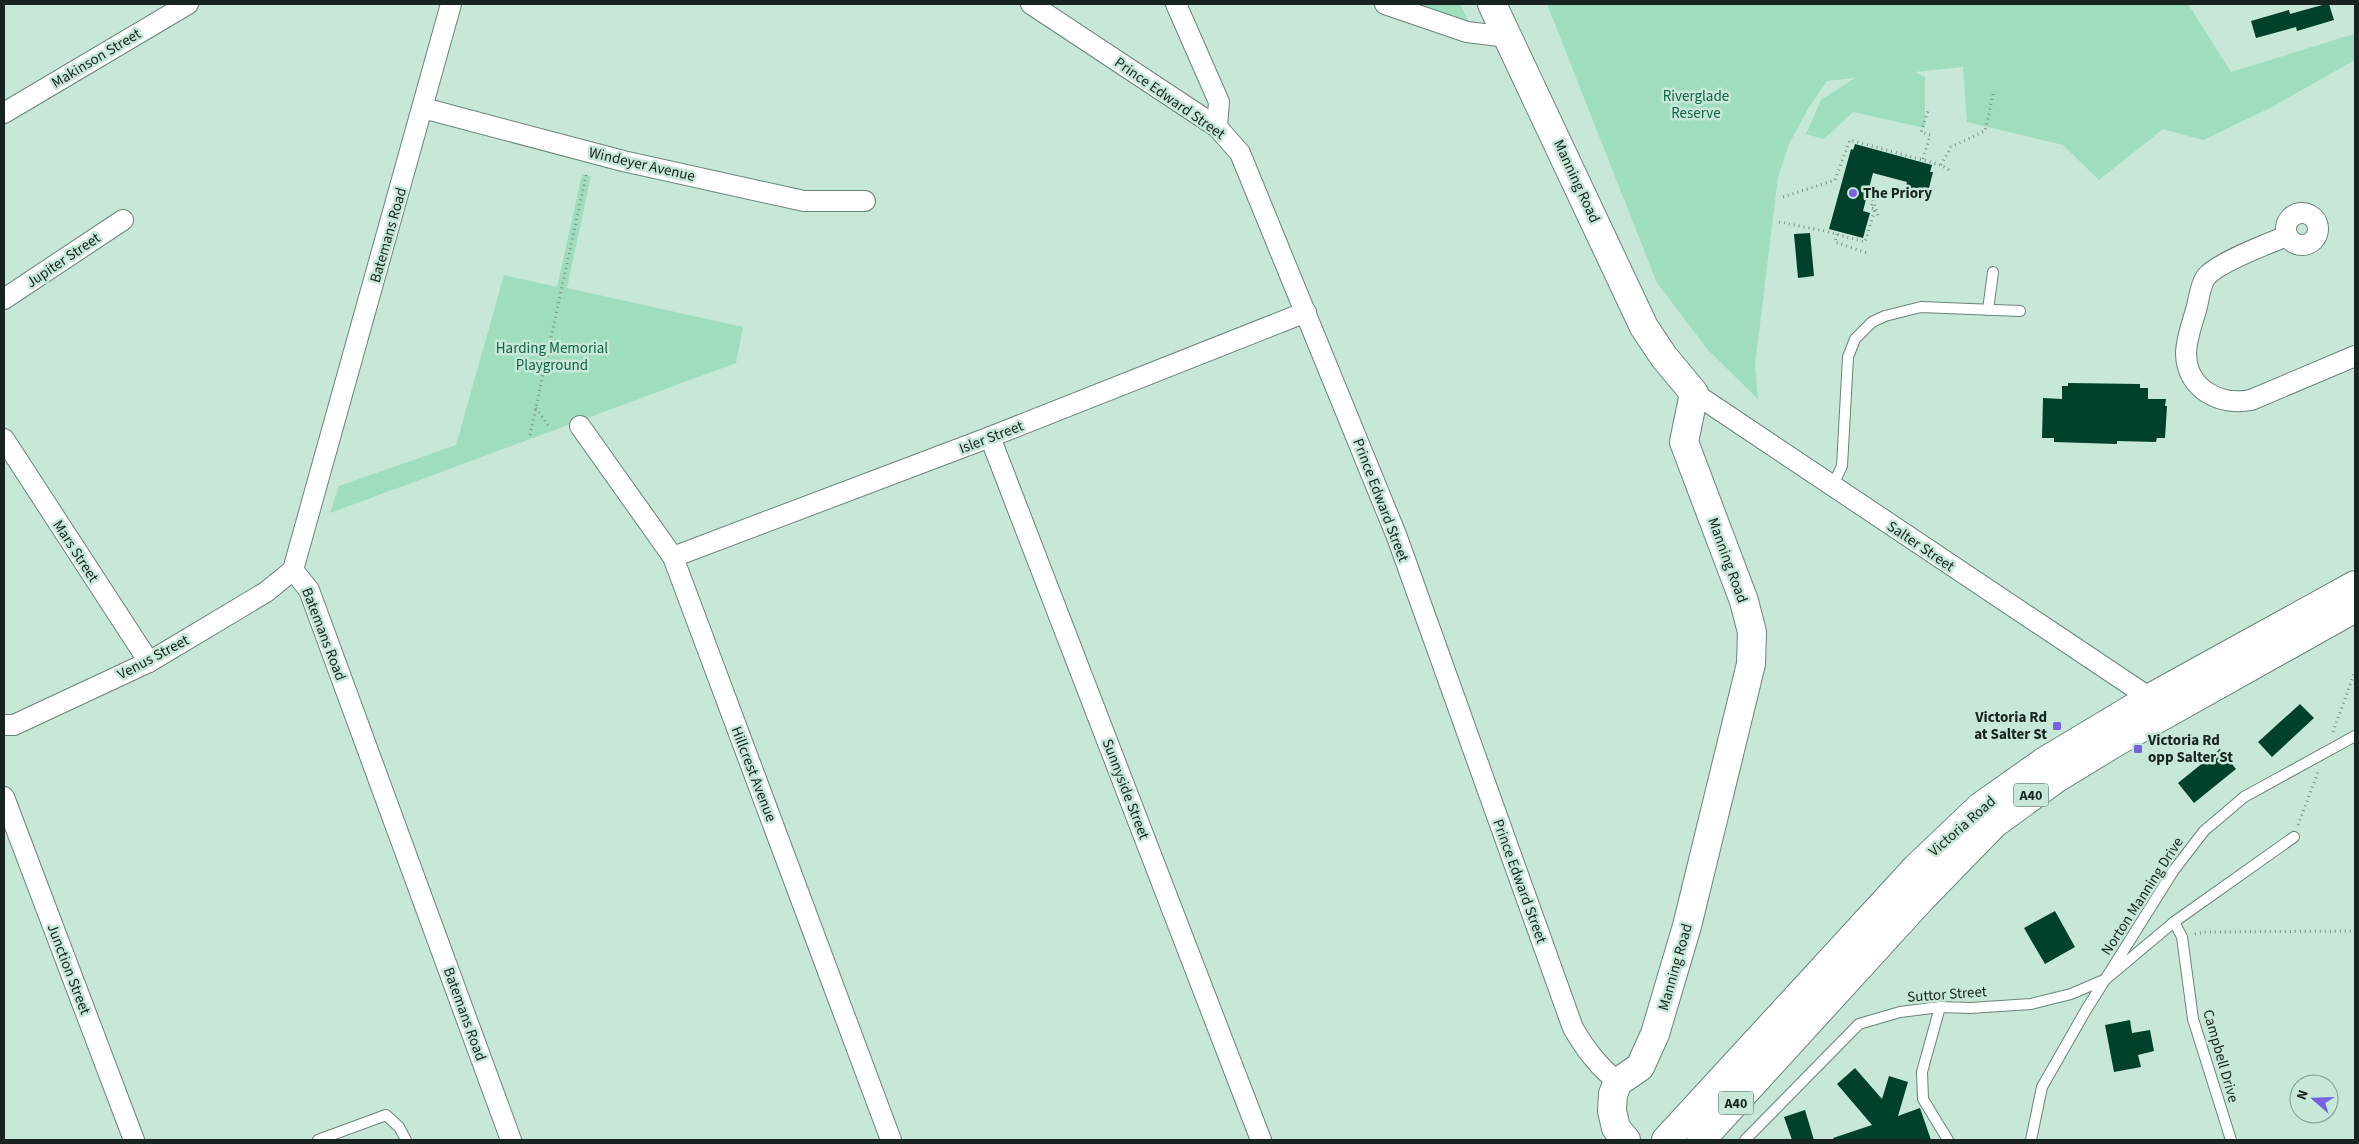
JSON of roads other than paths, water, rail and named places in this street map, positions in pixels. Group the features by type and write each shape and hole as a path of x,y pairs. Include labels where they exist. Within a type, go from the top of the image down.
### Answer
{"main road":[{"name":"Manning Road","path":"1492,4 1644,327 1664,357 1694,393 1684,442 1744,601 1752,632 1752,664 1687,926 1655,1034 1640,1067 1618,1082"},
{"name":"Victoria Road","path":"1666,1140 1909,875 1947,836 1980,808 2023,776 2150,698 2355,585"},
{"name":"Victoria Road","path":"1701,1140 1934,885 1994,824 2058,778 2116,742 2355,608"},
{"path":"1618,1082 1613,1094 1612,1111 1616,1128 1626,1140"}],"street":[{"name":"Makinson Street","path":"4,113 188,4"},
{"name":"Batemans Road","path":"450,4 423,108 293,570 309,590 511,1140"},
{"path":"1176,4 1218,102 1217,126"},
{"path":"1385,4 1468,32 1508,38"},
{"name":"Prince Edward Street","path":"1042,6 1217,126 1240,153 1397,538 1573,1028 1586,1050 1599,1066 1618,1082"},
{"name":"Windeyer Avenue","path":"423,108 591,152 804,202 865,201"},
{"name":"Jupiter Street","path":"4,299 123,220"},
{"path":"2287,236 2224,264 2205,278 2186,355 2192,374 2202,389 2213,397 2236,403 2252,400 2355,356"},
{"name":"Isler Street","path":"673,557 990,438 1306,312"},
{"name":"Salter Street","path":"1694,393 2150,698"},
{"name":"Hillcrest Avenue","path":"580,426 673,557 891,1140"},
{"name":"Sunnyside Street","path":"990,438 1261,1140"},
{"name":"Mars Street","path":"4,439 148,662"},
{"name":"Venus Street","path":"4,725 14,725 148,662 266,592 293,570"},
{"name":"Junction Street","path":"4,797 134,1140"}],"lane":[{"path":"1988,310 1992,272"},
{"path":"1832,487 1842,466 1848,356 1856,339 1872,322 1885,316 1921,307 2020,311"},
{"name":"Norton Manning Drive","path":"2031,1140 2042,1087 2174,870 2204,831 2244,797 2355,736"},
{"path":"2106,979 2174,922 2294,837"},
{"name":"Campbell Drive","path":"2174,922 2182,937 2193,1019 2231,1140"},
{"name":"Suttor Street","path":"1745,1140 1859,1024 1900,1012 1940,1007 1970,1008 2031,1004 2071,994 2106,979"},
{"path":"1940,1007 1922,1072 1923,1099 1948,1140"},
{"path":"318,1140 386,1115 399,1127 406,1140"}],"place":[{"name":"The Priory","path":"1853,193"},
{"name":"Victoria Rd at Salter St","path":"2057,726"},
{"name":"Victoria Rd opp Salter St","path":"2138,749"}],"park label":[{"name":"Riverglade Reserve","path":"1696,104"},
{"name":"Harding Memorial Playground","path":"552,356"}]}
